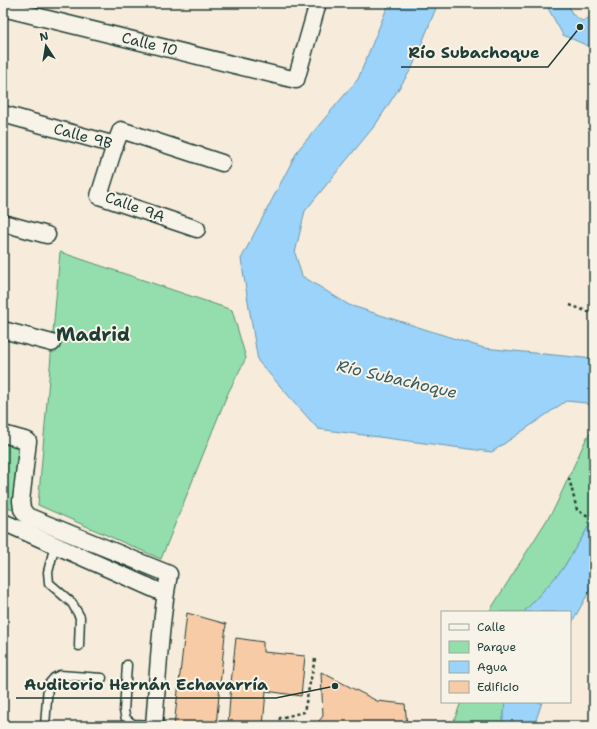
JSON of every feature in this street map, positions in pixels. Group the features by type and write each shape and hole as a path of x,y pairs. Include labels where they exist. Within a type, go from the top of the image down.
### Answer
{"street":[{"name":"Calle 10","path":"3,8 296,80 318,3"},
{"name":"Calle 9B","path":"3,114 115,145 121,130 222,163"},
{"name":"Calle 9A","path":"115,145 99,196 197,229"},
{"path":"3,223 47,235"},
{"path":"3,330 52,343"},
{"path":"3,434 28,441 21,501 22,509 27,516 169,574 154,725"},
{"path":"3,522 166,594"}],"lane":[{"path":"55,546 48,572 49,583 72,603 80,617 79,646"},
{"path":"127,665 124,711 126,719 133,724 154,725"},
{"path":"45,726 48,685 54,678 60,675 102,678"}],"path":[{"path":"570,305 594,314"},
{"path":"569,478 577,510 594,519"},
{"path":"279,726 280,718 304,712 315,659"}],"green space":[{"path":"60,252 232,310 246,358 227,395 161,559 38,505"},
{"path":"594,430 594,518 562,570 525,611 490,611 555,507 587,437"},
{"path":"3,440 27,447 15,510 3,505"},
{"path":"461,703 505,703 501,726 452,726"}],"water":[{"path":"389,3 438,3 412,68 376,124 305,211 295,253 302,276 349,305 484,348 594,359 594,409 586,403 566,401 492,452 318,429 258,361 241,259 298,150 358,79"},
{"path":"545,3 568,3 572,14 582,21 591,17 594,11 594,47 593,48 563,35"},
{"path":"594,518 594,583 571,624 571,611 525,611 562,570"},
{"path":"505,703 542,703 534,726 501,726"}],"building":[{"path":"187,613 226,624 216,726 174,726"},
{"path":"236,638 263,642 263,652 305,656 301,696 266,691 263,726 228,726"},
{"path":"321,672 377,701 405,704 407,726 315,726 323,716"}],"place":[{"name":"Río Subachoque","path":"580,27"},
{"name":"Auditorio Hernán Echavarría","path":"335,686"}],"district":[{"name":"Madrid","path":"93,334"}]}
